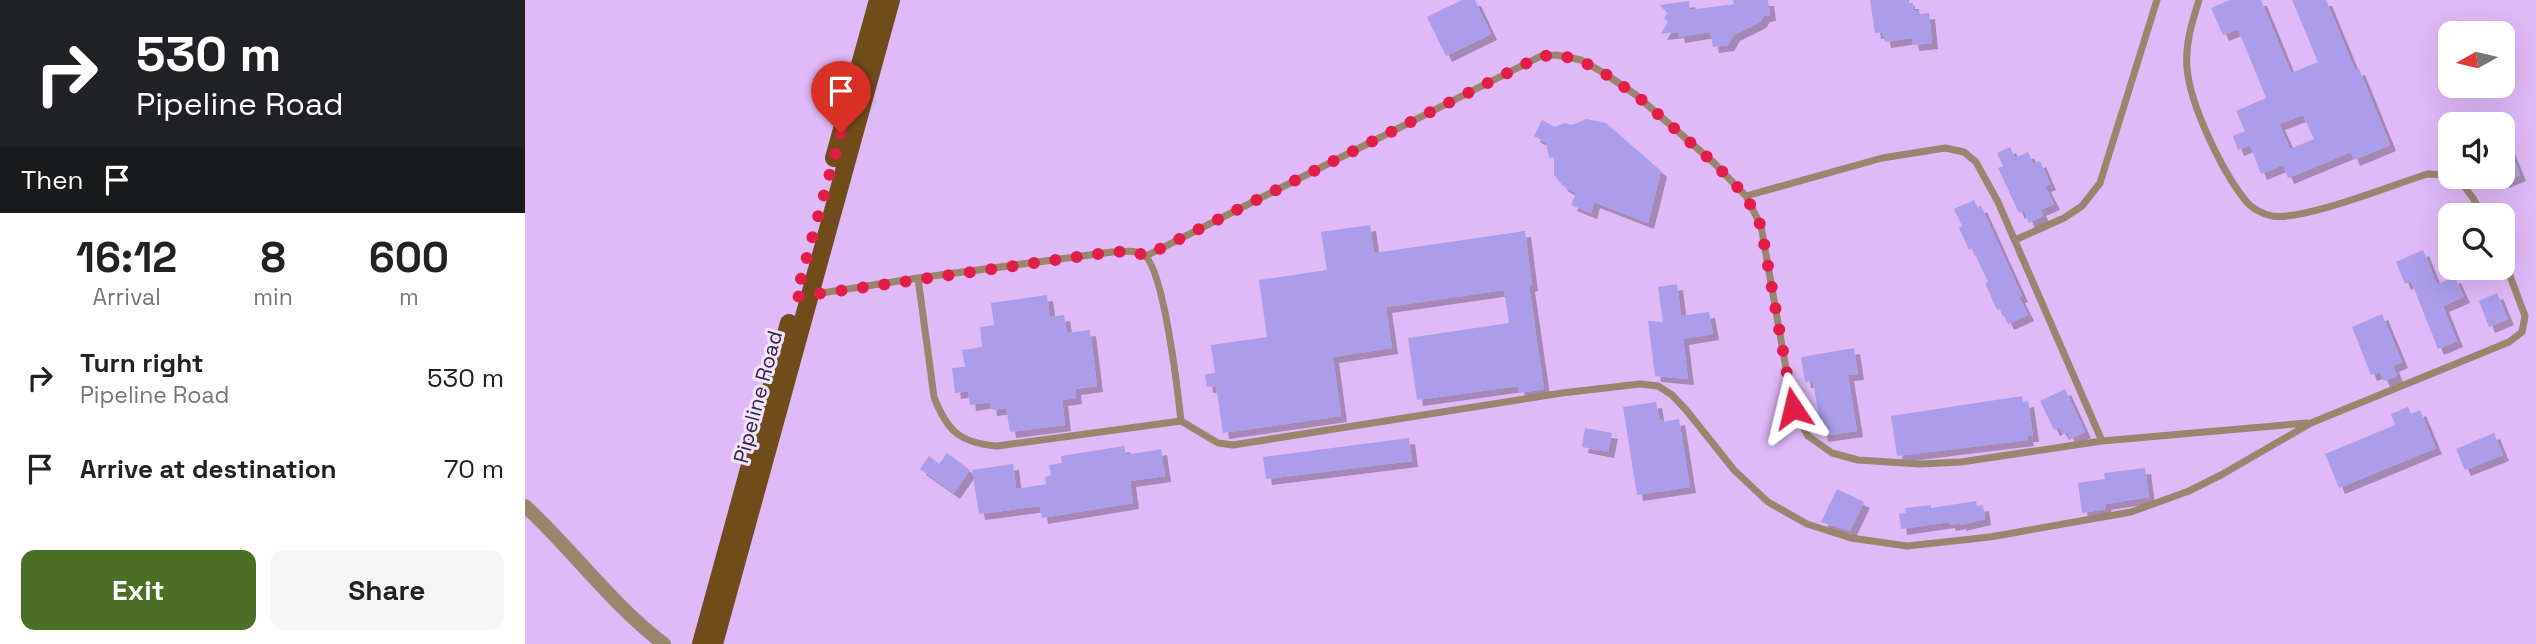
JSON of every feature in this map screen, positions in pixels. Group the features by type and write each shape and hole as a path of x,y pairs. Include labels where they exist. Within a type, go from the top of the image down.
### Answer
{"main road":[{"name":"Pipeline Road","path":"714,644 748,497 878,0"},
{"name":"Pipeline Road","path":"802,297 891,0"},
{"name":"Pipeline Road","path":"701,644 748,497"}],"street":[{"path":"525,506 554,533 640,626 664,644"}],"lane":[{"path":"2015,240 2064,218 2083,206 2100,183 2157,0"},
{"path":"2199,0 2188,38 2187,68 2195,104 2221,159 2246,202 2260,212 2287,217 2427,174 2438,174"},
{"path":"1146,256 1541,56 1557,55 1580,60 1636,95 1714,163 1746,196 1761,226 1793,408 1808,436 1832,453 1858,460 1920,464 1961,463 2102,441 2311,423"},
{"path":"1746,196 1882,158 1945,148 1964,152 1976,162 1998,202 2102,441"},
{"path":"802,297 918,278 1133,251 1146,256 1153,267 1176,373 1181,421"},
{"path":"918,278 934,397 951,431 977,444 997,446 1181,421 1217,443 1233,445 1562,393 1640,384 1658,386 1680,403 1734,470 1768,502 1807,524 1851,538 1907,546 1990,537 2131,512 2189,491 2311,423 2509,342 2522,331 2525,316 2512,280"}],"building":[{"path":"1462,0 1475,0 1491,34 1446,56 1427,17"},
{"path":"1733,0 1768,0 1770,15 1734,35 1728,45 1713,47 1710,32 1679,37 1678,32 1661,34 1668,22 1664,18 1668,13 1659,5 1689,1 1690,10 1734,4"},
{"path":"1870,0 1909,0 1909,3 1913,3 1914,11 1919,10 1919,14 1929,13 1932,43 1913,45 1912,38 1885,42 1883,32 1875,33"},
{"path":"2230,0 2261,0 2291,73 2318,62 2292,0 2326,0 2355,70 2359,69 2390,145 2354,160 2351,152 2288,178 2283,165 2261,174 2250,145 2238,150 2233,136 2245,131 2236,111 2266,98 2238,29 2223,35 2211,8","holes":["2303,115 2314,139 2290,149 2279,124"]},
{"path":"1586,119 1606,123 1661,171 1648,223 1594,202 1591,213 1571,205 1576,193 1563,186 1554,175 1554,157 1549,158 1546,143 1534,136 1542,120 1555,127 1565,123 1572,125"},
{"path":"2010,147 2015,158 2028,152 2033,164 2040,161 2050,184 2045,186 2054,204 2040,210 2043,216 2029,223 2024,210 2019,213 1998,168 2003,166 1997,153"},
{"path":"2515,163 2520,175 2515,177"},
{"path":"1974,200 1978,208 1981,206 2028,315 2008,324 2001,309 1997,310 1985,283 1988,282 1959,228 1962,226 1954,209"},
{"path":"1370,225 1374,253 1525,231 1532,285 1529,286 1544,389 1519,393 1518,386 1417,400 1408,338 1509,323 1504,290 1386,307 1392,348 1333,357 1341,416 1223,433 1216,386 1207,387 1205,374 1215,373 1211,345 1267,337 1259,280 1327,270 1321,232"},
{"path":"2423,250 2437,284 2456,280 2464,297 2443,306 2457,341 2438,349 2411,281 2405,284 2396,262"},
{"path":"1677,284 1681,316 1709,312 1713,334 1683,339 1688,379 1655,376 1648,321 1663,322 1658,287"},
{"path":"2497,293 2508,319 2489,327 2479,301"},
{"path":"1047,295 1050,317 1064,315 1067,333 1090,330 1097,386 1075,389 1076,398 1062,400 1065,425 1010,432 1006,408 991,410 990,402 970,405 968,391 955,393 952,368 965,367 962,350 982,347 980,327 994,325 991,303"},
{"path":"2382,314 2402,362 2393,366 2397,376 2384,381 2380,372 2371,375 2352,327"},
{"path":"1854,348 1858,374 1848,375 1857,431 1822,436 1813,381 1805,382 1801,357"},
{"path":"2065,389 2085,432 2070,439 2067,432 2063,434 2059,427 2054,430 2040,401"},
{"path":"2022,396 2023,402 2028,401 2033,436 2027,436 2028,440 1897,456 1891,416"},
{"path":"1656,402 1659,420 1663,419 1663,422 1679,419 1690,487 1637,495 1623,407"},
{"path":"2408,407 2411,414 2420,410 2436,448 2339,488 2325,454 2395,425 2391,414"},
{"path":"1585,428 1612,433 1608,452 1582,447"},
{"path":"2494,433 2503,455 2465,470 2456,449"},
{"path":"1409,438 1412,461 1266,479 1263,457"},
{"path":"1124,446 1126,455 1161,449 1165,476 1130,481 1133,503 1042,518 1040,506 979,514 972,470 1013,464 1016,489 1046,484 1045,477 1051,475 1049,465 1062,463 1061,456"},
{"path":"947,453 970,470 954,493 920,469 929,456 939,464"},
{"path":"2145,468 2149,497 2105,504 2106,509 2082,513 2078,483 2105,479 2104,473"},
{"path":"1837,489 1864,502 1850,531 1821,522"},
{"path":"1976,501 1977,506 1983,505 1985,519 1960,525 1950,525 1949,522 1901,529 1899,514 1906,513 1905,508 1931,505 1931,508"}],"route":[{"path":"841,133 796,297 1112,252 1133,251 1146,256 1541,56 1557,55 1580,60 1636,95 1714,163 1746,196 1761,226 1793,408"}]}
